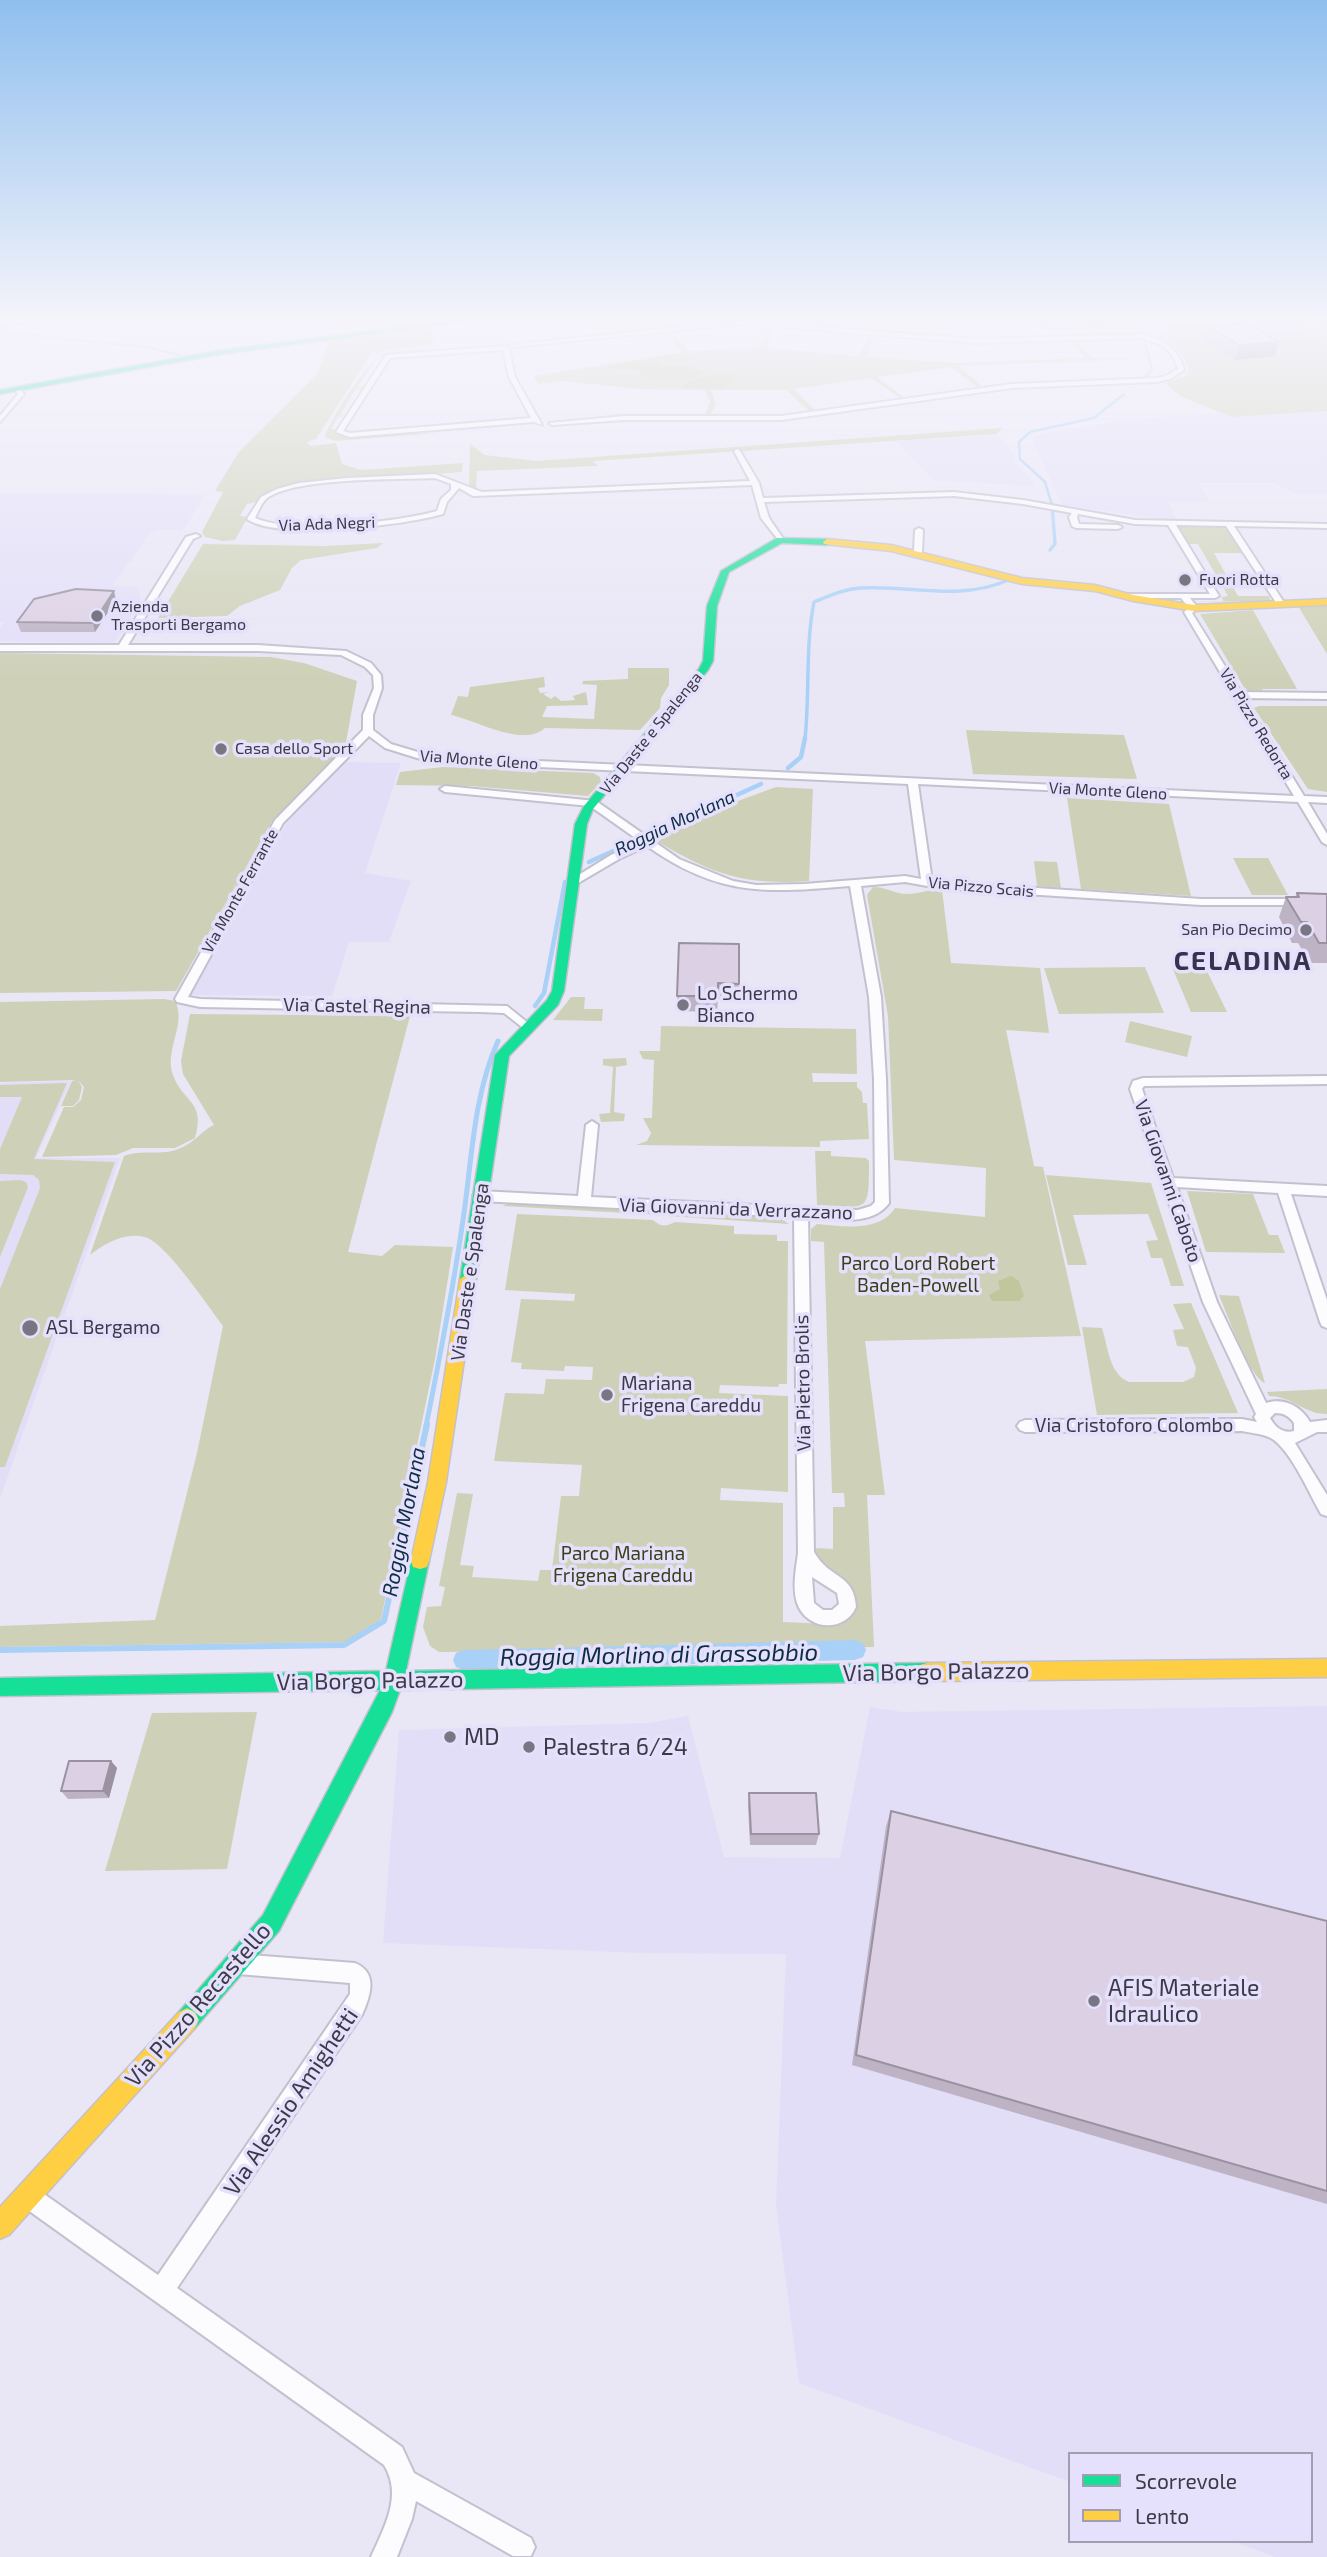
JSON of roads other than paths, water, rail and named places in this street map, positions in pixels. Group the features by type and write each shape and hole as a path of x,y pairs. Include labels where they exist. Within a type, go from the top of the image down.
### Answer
{"street":[{"path":"737,451 755,483 765,518 780,540 855,544 915,554 1022,582 1084,586 1122,596 1189,602 1327,602"},
{"name":"Via Ada Negri","path":"480,493 468,491 450,478 435,476 295,486 272,493 261,500 251,519 257,525 267,526 394,521 436,514 450,497 480,493 755,483"},
{"path":"450,497 455,484"},
{"path":"760,500 954,494 1172,525 1327,526"},
{"path":"1076,512 1073,517 1076,526 1136,527 1149,523"},
{"path":"1172,525 1215,596 1189,602"},
{"path":"1229,525 1281,604"},
{"path":"915,554 918,552 919,530"},
{"path":"122,648 190,537 195,536"},
{"name":"Via Daste e Spalenga","path":"394,1680 437,1482 502,1055 554,1002 558,991 581,824 593,803 620,768 708,662 712,606 725,571 780,540"},
{"name":"Via Pizzo Redorta","path":"1189,602 1188,612 1327,842"},
{"path":"0,648 286,649 344,653 368,665 377,675 378,688 368,715 368,731"},
{"path":"1238,695 1327,696"},
{"name":"Via Monte Gleno","path":"368,731 388,746 417,757 1327,800"},
{"name":"Via Monte Ferrante","path":"181,999 279,822 368,731"},
{"path":"913,782 927,882"},
{"name":"Via Daste e Spalenga","path":"444,789 593,803 641,838"},
{"path":"573,883 641,838"},
{"name":"Via Pizzo Scais","path":"641,838 675,861 731,884 783,888 905,879 944,887 1201,902 1327,902"},
{"name":"Via Giovanni da Verrazzano","path":"480,1196 858,1215 876,1209 882,1203 883,1158 874,997 856,882"},
{"name":"Via Castel Regina","path":"181,999 200,1003 480,1007 507,1010 527,1027"},
{"name":"Via Giovanni Caboto","path":"1327,1080 1137,1084 1139,1097 1210,1302 1291,1429 1327,1509"},
{"path":"584,1202 592,1125"},
{"path":"1168,1182 1327,1191"},
{"path":"1283,1188 1327,1322"},
{"name":"Via Pietro Brolis","path":"802,1213 806,1553"},
{"name":"Via Cristoforo Colombo","path":"1025,1426 1242,1425 1291,1429"},
{"name":"Via Borgo Palazzo","path":"0,1686 1327,1668"},
{"name":"Via Pizzo Recastello","path":"0,2226 29,2197 271,1923 386,1705 394,1680"},
{"name":"Via Alessio Amighetti","path":"162,2290 272,2132 355,2008 363,1991 361,1980 355,1973 237,1964"},
{"path":"29,2197 393,2456 401,2465 407,2482 402,2512 384,2557"},
{"path":"407,2482 522,2547"}],"waterway":[{"name":"Roggia Morlana","path":"1020,441 1020,459 1045,482 1052,505"},
{"name":"Roggia Morlana","path":"1050,550 1055,544 1052,504"},
{"name":"Roggia Morlana","path":"805,739 814,602 855,589 952,591 988,587 1006,581"},
{"name":"Roggia Morlana","path":"788,768 801,757 805,738"},
{"name":"Roggia Morlana","path":"589,862 761,784"},
{"name":"Roggia Morlana","path":"535,1006 544,993 565,882"},
{"name":"Roggia Morlana","path":"426,1426 455,1272 478,1106 498,1041"},
{"name":"Roggia Morlana","path":"0,1650 344,1645 384,1621 427,1424"},
{"name":"Roggia Morlino di Grassobbio","path":"464,1660 855,1650"}],"place":[{"name":"Fuori Rotta","path":"1185,580"},
{"name":"Azienda Trasporti Bergamo","path":"97,616"},
{"name":"Casa dello Sport","path":"221,749"},
{"name":"San Pio Decimo","path":"1306,930"},
{"name":"Lo Schermo Bianco","path":"683,1005"},
{"name":"ASL Bergamo","path":"30,1328"},
{"name":"Mariana Frigena Careddu","path":"607,1395"},
{"name":"MD","path":"450,1737"},
{"name":"Palestra 6/24","path":"529,1747"},
{"name":"AFIS Materiale Idraulico","path":"1094,2001"}],"district":[{"name":"CELADINA","path":"1243,961"}],"park label":[{"name":"Parco Lord Robert Baden-Powell","path":"918,1275"},
{"name":"Parco Mariana Frigena Careddu","path":"623,1565"}]}
